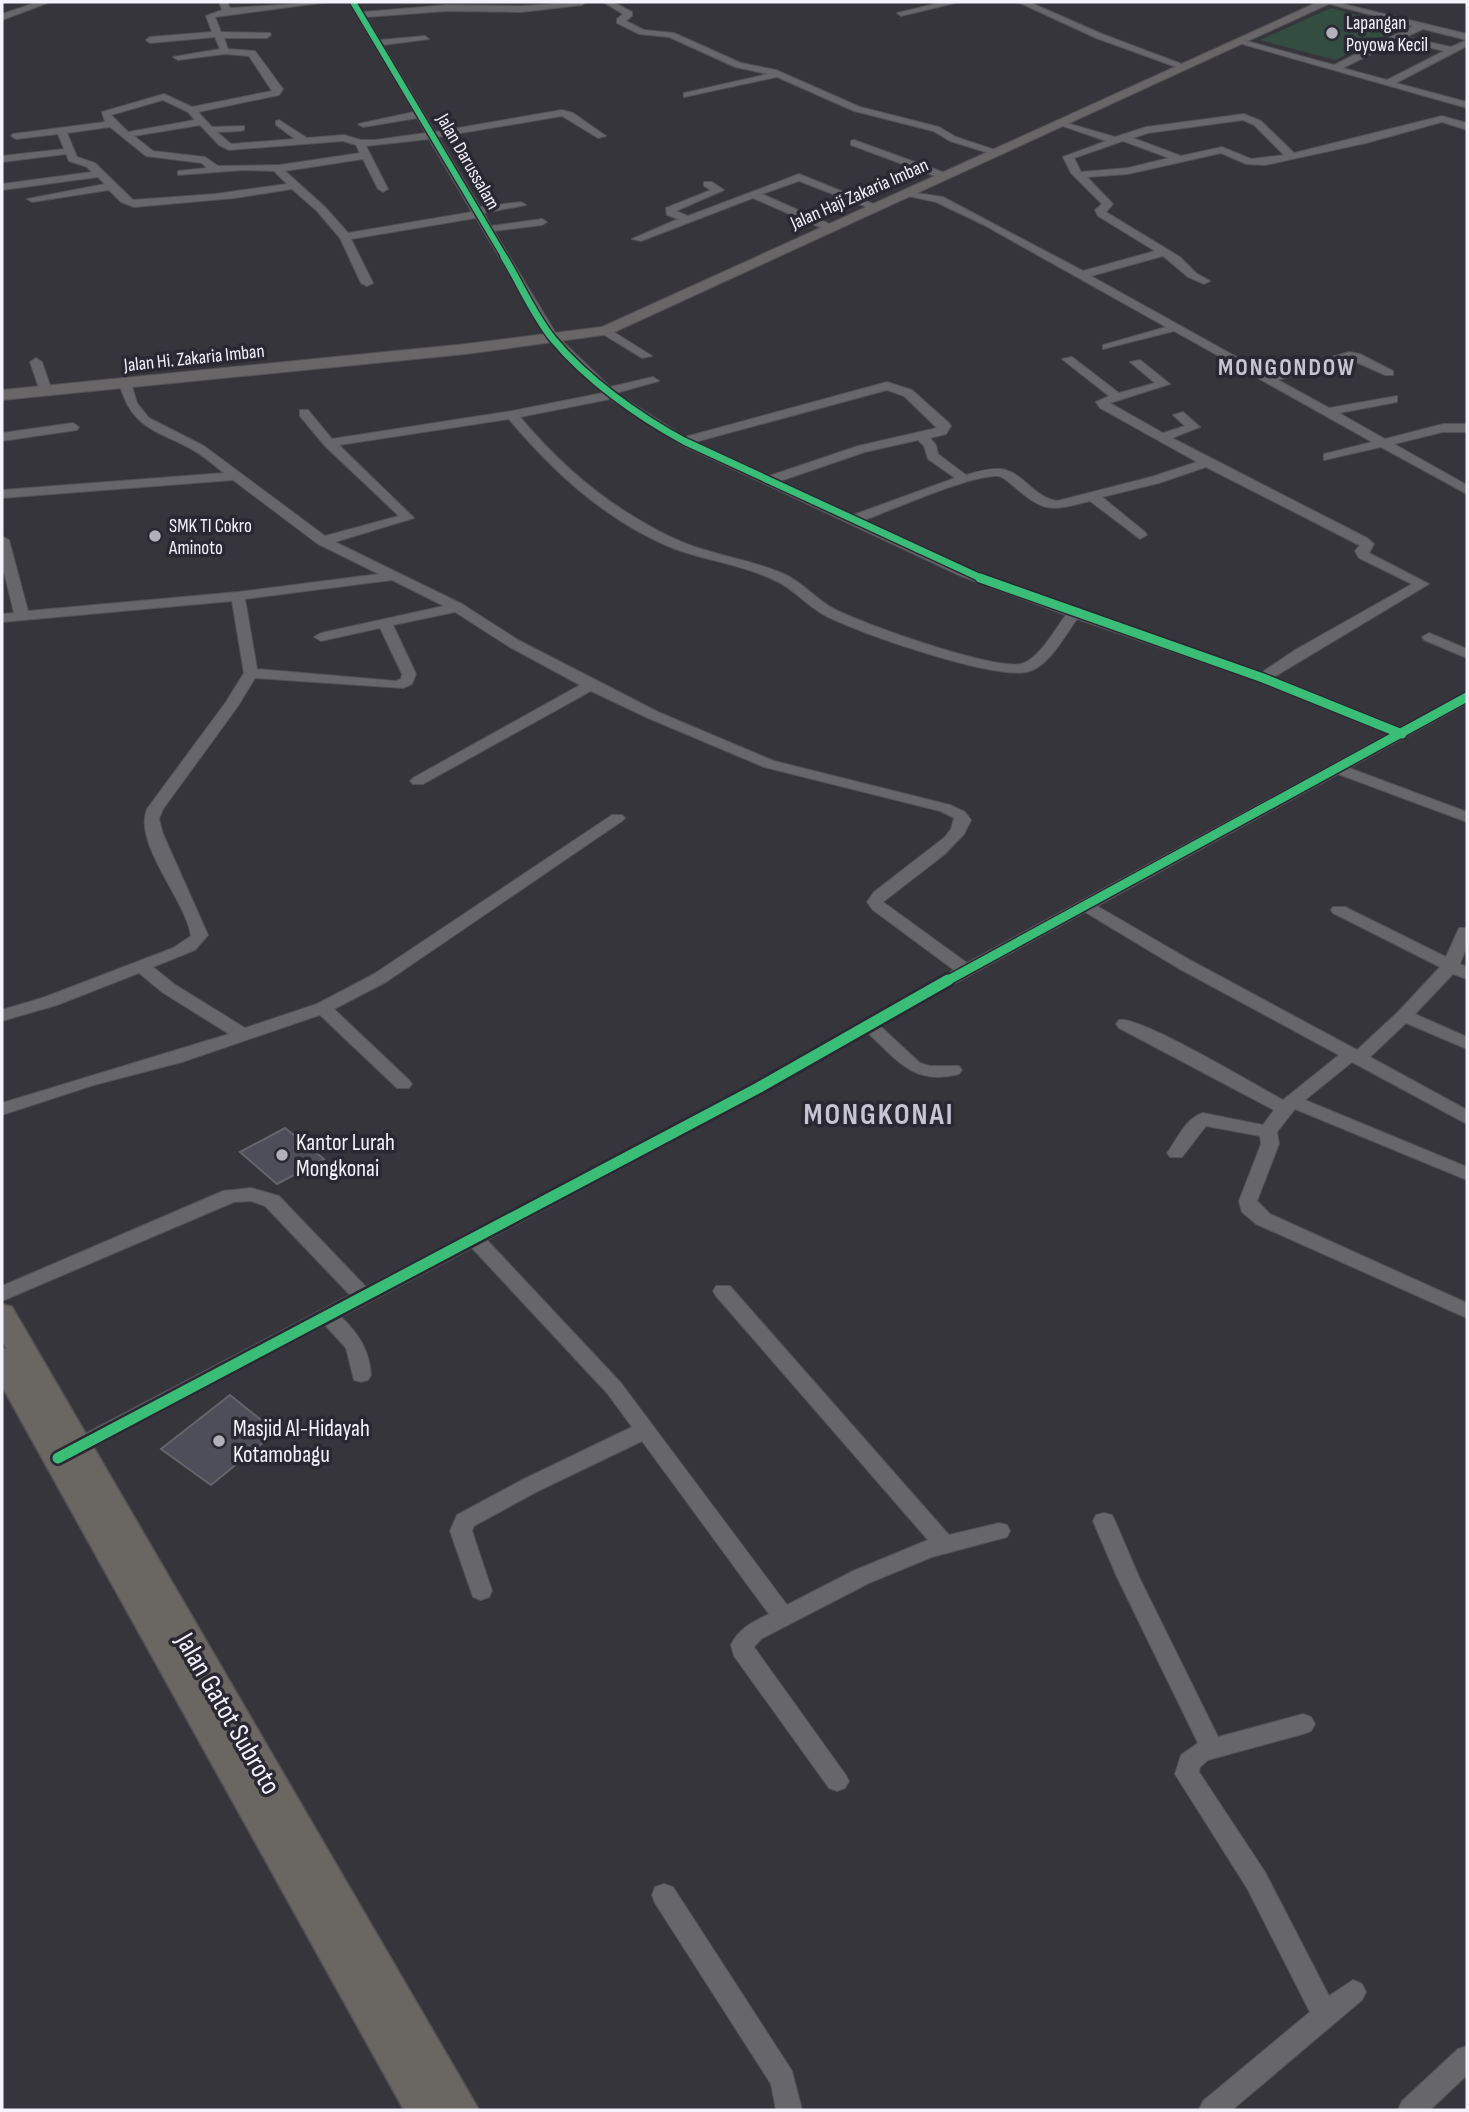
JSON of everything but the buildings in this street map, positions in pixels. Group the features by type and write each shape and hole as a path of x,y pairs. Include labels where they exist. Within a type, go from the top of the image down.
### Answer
{"highway":[{"name":"Jalan Gatot Subroto","path":"2,1315 68,1453 425,2110"},
{"name":"Jalan Gatot Subroto","path":"2,1359 68,1453 458,2110"}],"main road":[{"name":"Jalan Haji Zakaria Imban","path":"389,356 605,331 1326,2"},
{"name":"Jalan Hi. Zakaria Imban","path":"2,395 389,356"}],"street":[{"path":"2,17 46,2"},
{"path":"225,51 210,16 225,6 324,2"},
{"name":"Jalan Darussalam","path":"353,2 553,339 609,393 655,425 684,440 966,573 1263,678 1397,737"},
{"path":"362,15 447,8 520,9 582,2"},
{"path":"607,2 629,14 620,21 631,28 671,35 730,62 777,74 857,109 936,129 953,139 996,152"},
{"path":"901,13 955,2"},
{"path":"1021,2 1099,36 1182,66"},
{"path":"1326,2 1467,37"},
{"path":"1336,68 1421,26"},
{"path":"150,40 217,34 267,35"},
{"path":"1396,37 1455,51"},
{"path":"379,43 425,39"},
{"path":"1239,42 1467,105"},
{"path":"1390,82 1467,43"},
{"path":"1382,44 1439,59"},
{"path":"178,57 225,51 252,53 278,92 191,110"},
{"path":"687,95 777,74"},
{"path":"215,169 205,160 150,154 111,123 104,114 161,97 170,98 191,110 229,147 349,138 360,144 383,189"},
{"path":"360,144 434,135 562,113 570,115 601,136"},
{"path":"363,124 421,114"},
{"path":"1203,281 1164,252 1102,214 1100,210 1108,204 1079,175 1068,157 1156,128 1247,117 1259,125 1278,147 1291,155"},
{"path":"1079,175 1128,171 1218,150 1228,151 1254,163 1366,140 1442,119 1467,127"},
{"path":"16,136 62,132 111,123"},
{"path":"279,123 305,141"},
{"path":"1063,123 1180,159"},
{"path":"125,135 206,126 241,128"},
{"path":"62,132 73,159 92,166 114,186 126,202 134,204 217,195 245,195 295,185"},
{"path":"854,142 944,176"},
{"path":"2,159 68,151"},
{"path":"182,173 215,169 279,168 367,155"},
{"path":"279,168 278,170 338,226 367,283"},
{"path":"2,187 100,174"},
{"path":"637,239 799,177 877,207"},
{"path":"687,219 671,214 670,210 719,190 708,184"},
{"path":"927,184 939,199"},
{"path":"32,199 114,186"},
{"path":"753,194 830,228"},
{"path":"904,194 939,199 1082,275 1467,490"},
{"path":"345,237 521,205"},
{"path":"489,229 542,222"},
{"path":"1082,275 1164,252"},
{"path":"1107,347 1174,328"},
{"path":"605,331 646,356"},
{"path":"1268,379 1349,355 1389,373"},
{"path":"1068,359 1117,397"},
{"path":"36,362 46,391"},
{"path":"1136,362 1164,384 1102,402 1161,437 1362,541 1367,544 1362,551 1364,555 1422,584 1300,653 1263,678"},
{"path":"329,443 512,415 653,381"},
{"path":"125,383 134,410 145,421 200,449 323,541 457,607 522,648 591,685 653,715 777,767 946,808 960,815 963,820 961,829 950,842 880,895 876,902 879,908 967,971"},
{"path":"684,440 841,400 882,386 908,393 945,426 942,431 862,449 770,480"},
{"path":"1328,412 1392,399"},
{"path":"304,413 329,443 408,518 323,541"},
{"path":"512,415 556,465 619,513 669,541 778,576 827,611 851,623 928,648 1009,667 1025,668 1036,661 1074,613"},
{"path":"1161,437 1194,427 1180,415"},
{"path":"2,437 73,427"},
{"path":"1328,457 1443,428 1467,428"},
{"path":"921,436 930,445 932,456 964,479"},
{"path":"852,520 964,479 1002,473 1033,499 1049,505 1092,496 1208,462"},
{"path":"2,494 235,476"},
{"path":"1092,496 1140,535"},
{"path":"3,547 22,616"},
{"path":"2,618 238,596 394,576"},
{"path":"2,1016 51,1001 141,966 195,943 200,935 156,839 152,815 233,703 251,673 238,596"},
{"path":"321,637 457,607"},
{"path":"251,673 398,685 407,681 409,674 385,623"},
{"path":"1429,637 1467,654"},
{"path":"418,781 591,685"},
{"path":"68,1453 758,1088 868,1024 1362,757 1467,697"},
{"path":"1339,769 1467,817"},
{"path":"2,1109 245,1036 323,1008 380,978 617,818"},
{"path":"1086,906 1184,964 1467,1118"},
{"path":"1339,910 1467,974"},
{"path":"1465,932 1450,967 1404,1016 1288,1104 1268,1132 1270,1144 1248,1201 1254,1213 1467,1311"},
{"path":"141,966 168,988 245,1036"},
{"path":"323,1008 403,1084"},
{"path":"1404,1016 1467,1044"},
{"path":"868,1024 914,1068 929,1072 953,1070"},
{"path":"1125,1024 1288,1104 1467,1174"},
{"path":"1176,1153 1196,1124 1203,1119 1268,1132"},
{"path":"2,1294 230,1196 244,1194 260,1195 271,1201 364,1297"},
{"path":"474,1238 614,1388 783,1616"},
{"path":"723,1291 944,1544"},
{"path":"328,1316 356,1345 360,1354 361,1375"},
{"path":"481,1591 461,1531 465,1521 519,1491 645,1430"},
{"path":"1104,1521 1128,1577 1212,1749"},
{"path":"836,1781 744,1656 742,1644 753,1633 783,1616 861,1577 944,1544 999,1531"},
{"path":"1303,1724 1201,1752 1189,1762 1186,1774 1255,1880 1325,2014"},
{"path":"664,1895 783,2080 789,2110"},
{"path":"1212,2110 1353,1992"},
{"path":"1411,2110 1467,2057"}],"green space":[{"name":"Lapangan Poyowa Kecil","path":"1331,8 1402,27 1335,60 1260,40"}],"cycle path":[{"path":"353,2 553,339 612,395 655,425 684,441 966,573 1263,678 1402,734"},
{"path":"58,1458 758,1088 868,1024 1467,697"}],"place":[{"name":"Lapangan Poyowa Kecil","path":"1332,33"},
{"name":"SMK TI Cokro Aminoto","path":"155,536"},
{"name":"Kantor Lurah Mongkonai","path":"282,1155"},
{"name":"Masjid Al-Hidayah Kotamobagu","path":"219,1441"}],"district":[{"name":"MONGONDOW","path":"1287,367"},
{"name":"MONGKONAI","path":"879,1114"}]}
